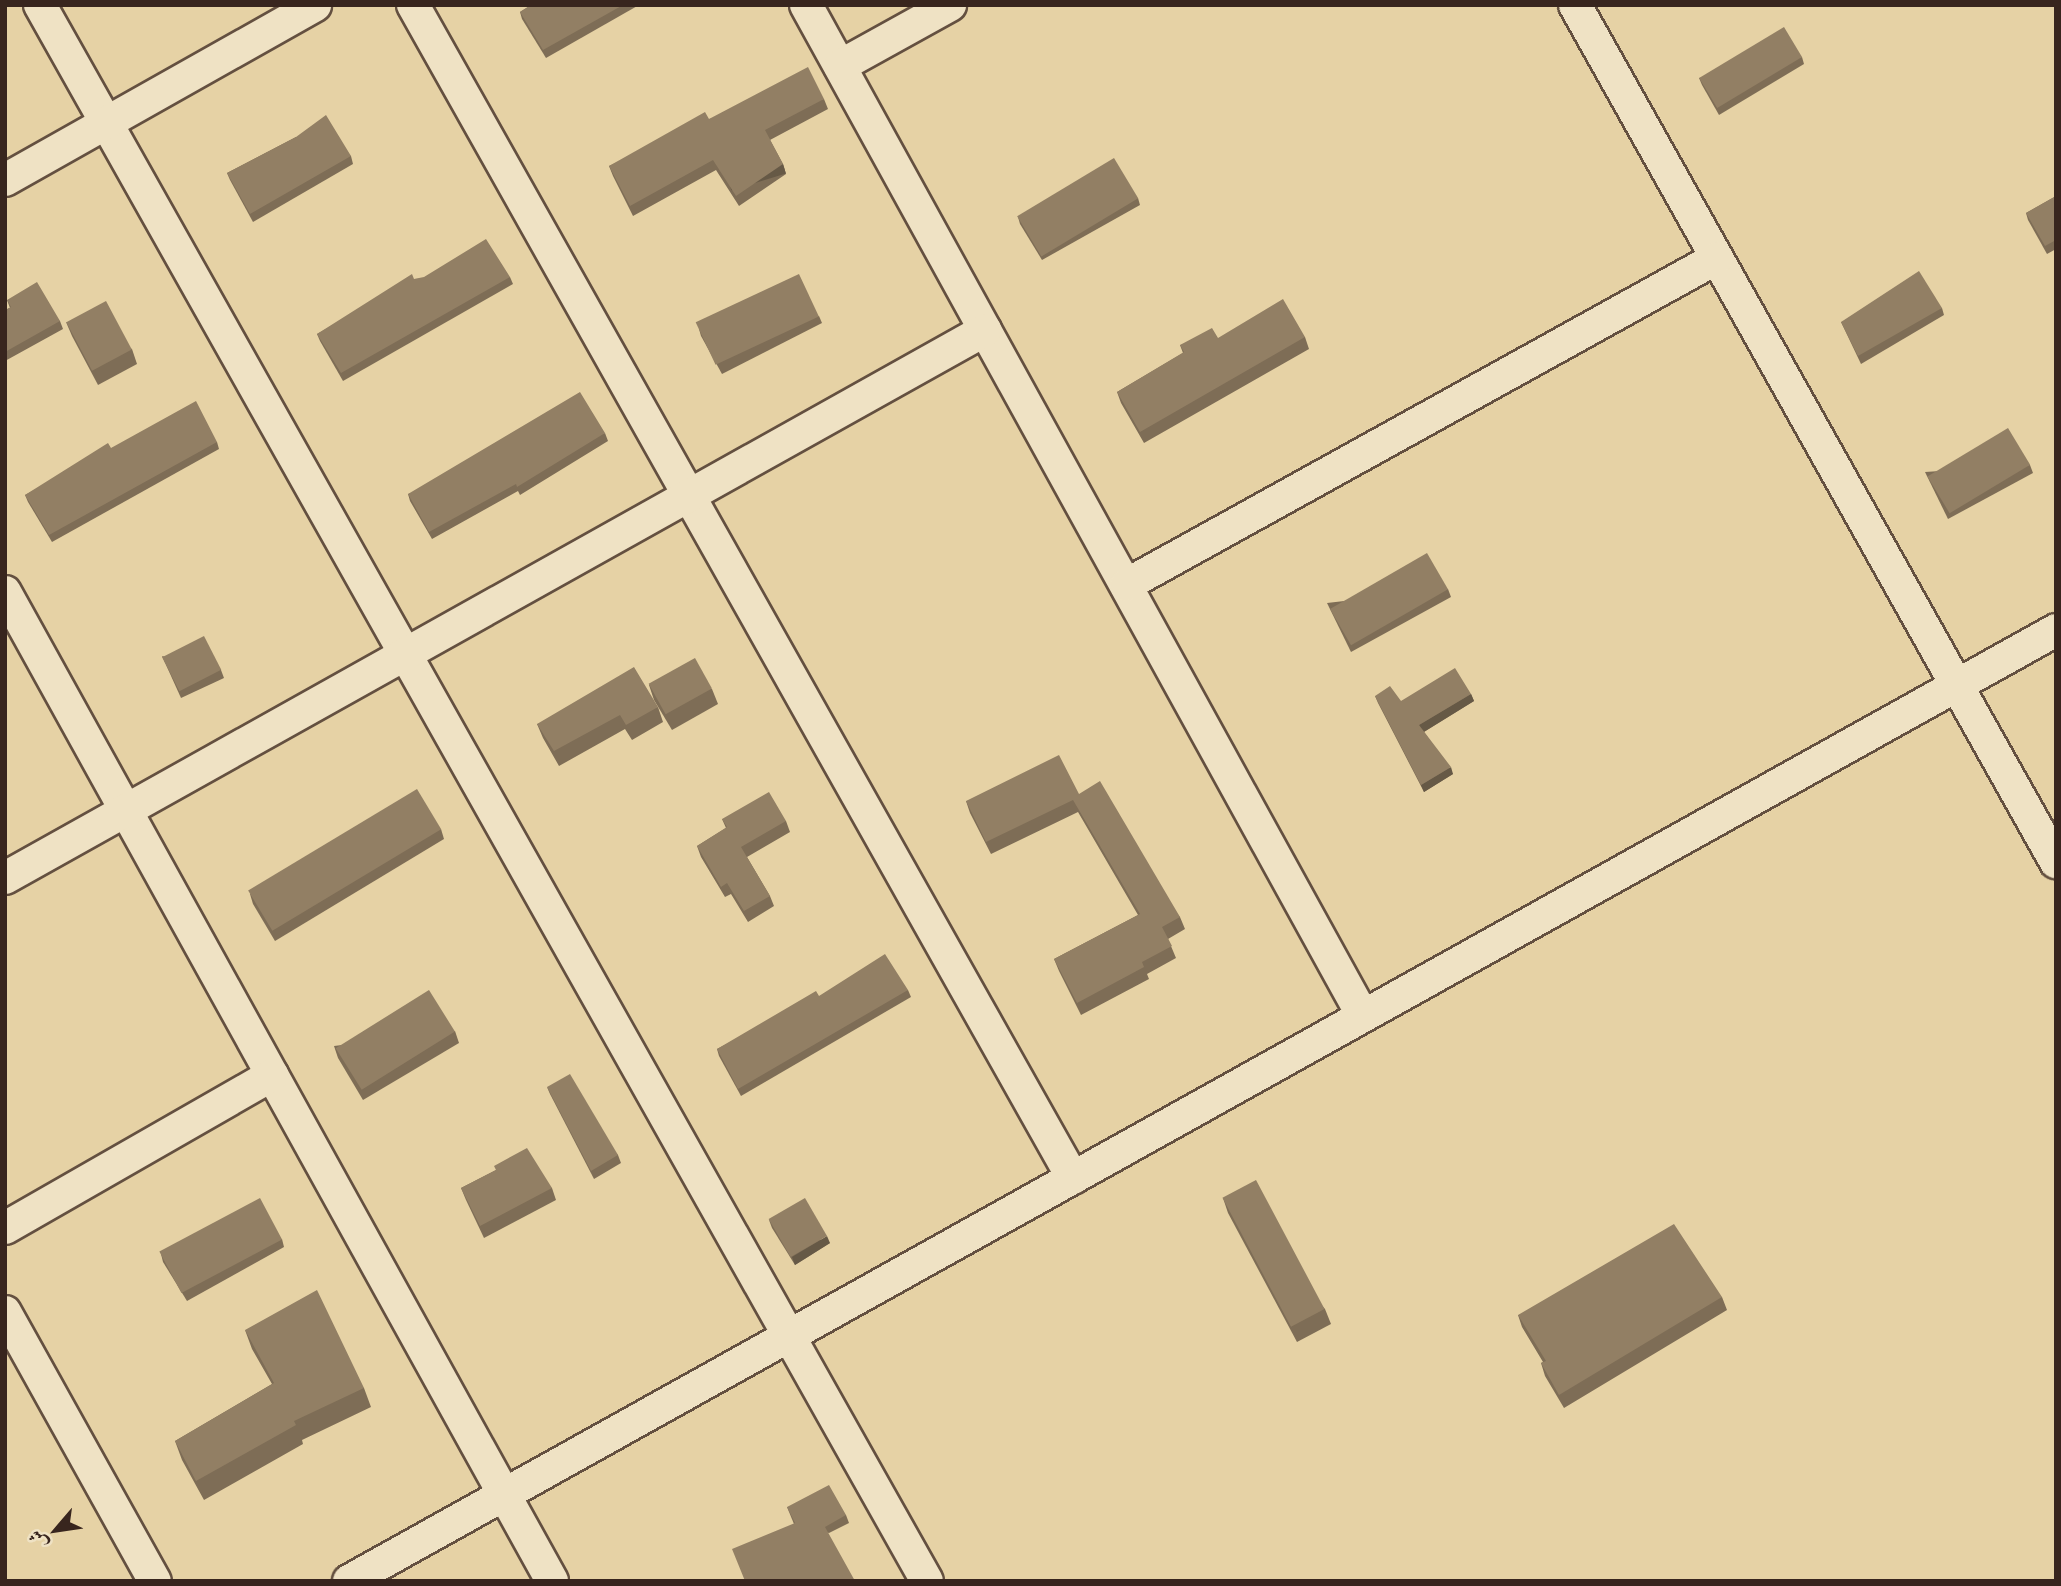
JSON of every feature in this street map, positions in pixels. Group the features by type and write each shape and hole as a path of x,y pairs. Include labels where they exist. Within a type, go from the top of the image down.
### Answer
{"street":[{"path":"40,5 927,1581"},
{"path":"5,180 315,5"},
{"path":"413,5 1073,1178"},
{"path":"806,5 1363,1016"},
{"path":"840,66 950,5"},
{"path":"1579,6 1717,258 2056,862"},
{"path":"1126,586 1717,258"},
{"path":"5,878 985,330"},
{"path":"5,592 552,1581"},
{"path":"349,1581 2056,630"},
{"path":"5,1228 272,1075"},
{"path":"5,1312 155,1581"}],"building":[{"path":"531,5 623,5 543,50 520,12"},
{"path":"1784,27 1802,57 1717,108 1699,78"},
{"path":"808,67 824,99 765,130 783,164 736,196 713,160 630,206 609,166 705,112 709,119"},
{"path":"326,115 351,156 250,214 227,173 296,137"},
{"path":"1114,158 1138,198 1041,256 1017,216"},
{"path":"2056,196 2056,240 2045,246 2026,213"},
{"path":"486,239 510,277 341,373 317,334 412,274 414,279 424,277"},
{"path":"1919,271 1942,308 1858,356 1841,322"},
{"path":"799,274 819,317 716,365 696,322"},
{"path":"37,282 60,321 5,352 5,310 11,307 7,300"},
{"path":"1283,299 1305,337 1140,432 1117,392 1184,352 1180,345 1212,328 1218,338"},
{"path":"106,301 132,350 92,371 66,322"},
{"path":"580,392 605,433 517,487 516,484 429,532 408,494"},
{"path":"196,401 217,442 49,535 25,495 108,443 111,448"},
{"path":"2008,428 2030,465 1950,513 1927,476"},
{"path":"1427,553 1448,589 1351,645 1330,609"},
{"path":"204,636 221,670 179,691 162,657"},
{"path":"695,658 712,689 666,714 649,684"},
{"path":"634,667 658,707 626,725 620,715 554,751 537,724"},
{"path":"1455,668 1471,694 1419,725 1451,767 1421,785 1375,696 1390,686 1401,701"},
{"path":"1059,755 1079,794 1100,781 1180,917 1162,927 1172,946 1142,962 1144,967 1077,1003 1054,959 1140,914 1073,800 986,842 966,801"},
{"path":"417,789 441,829 272,931 248,890"},
{"path":"769,792 786,821 741,847 770,896 744,911 727,883 721,887 697,846 727,827 722,819"},
{"path":"885,954 908,990 738,1089 717,1049 816,991 819,996"},
{"path":"429,990 455,1032 362,1090 336,1048"},
{"path":"570,1074 618,1155 591,1171 547,1087"},
{"path":"527,1148 552,1188 480,1226 461,1188 496,1170 494,1166"},
{"path":"1256,1180 1325,1309 1291,1327 1222,1198"},
{"path":"260,1198 282,1239 181,1293 159,1252"},
{"path":"805,1198 827,1236 791,1257 769,1219"},
{"path":"1674,1224 1722,1297 1559,1395 1541,1363 1546,1361 1518,1315"},
{"path":"317,1290 364,1388 294,1421 296,1425 196,1481 175,1441 274,1383 245,1330"},
{"path":"829,1485 846,1515 825,1527 855,1581 745,1581 732,1549 795,1523 787,1507"}]}
